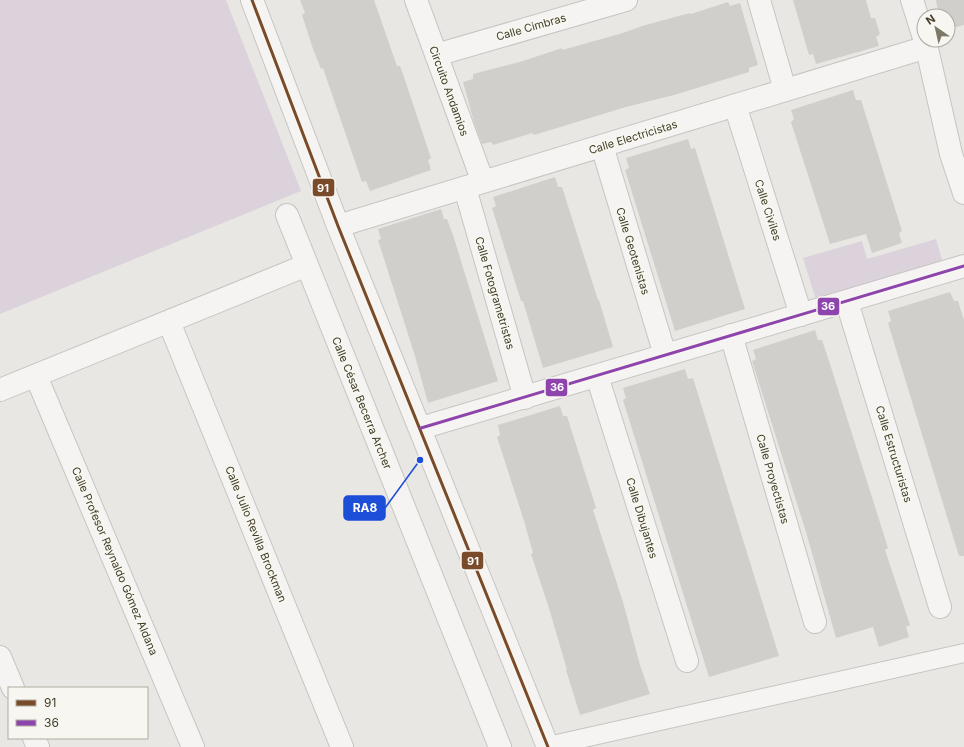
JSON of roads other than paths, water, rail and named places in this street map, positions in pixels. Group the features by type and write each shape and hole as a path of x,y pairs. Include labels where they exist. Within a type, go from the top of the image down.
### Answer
{"street":[{"path":"252,0 338,226 421,428 548,746 964,653"},
{"name":"Circuito Andamios","path":"416,0 436,55 474,185"},
{"name":"Calle Cimbras","path":"436,55 626,0"},
{"path":"758,0 785,90"},
{"path":"912,0 916,13"},
{"name":"Calle Electricistas","path":"338,226 785,90 916,45"},
{"path":"926,48 951,154 964,193"},
{"name":"Calle Civiles","path":"735,105 801,315"},
{"name":"Calle Geotenistas","path":"602,146 664,355"},
{"name":"Calle Fotogrametristas","path":"474,185 525,398"},
{"name":"Calle César Becerra Archer","path":"287,215 500,747"},
{"path":"0,390 307,265"},
{"path":"421,428 964,266"},
{"name":"Calle Estructuristas","path":"847,302 940,607"},
{"name":"Calle Julio Revilla Brockman","path":"169,322 342,747"},
{"name":"Calle Proyectistas","path":"731,335 814,622"},
{"name":"Calle Profesor Reynaldo Gómez Aldana","path":"36,376 193,747"},
{"name":"Calle Dibujantes","path":"597,376 687,661"},
{"path":"0,657 13,687"}],"place":[{"name":"RA8","path":"420,460"}]}
